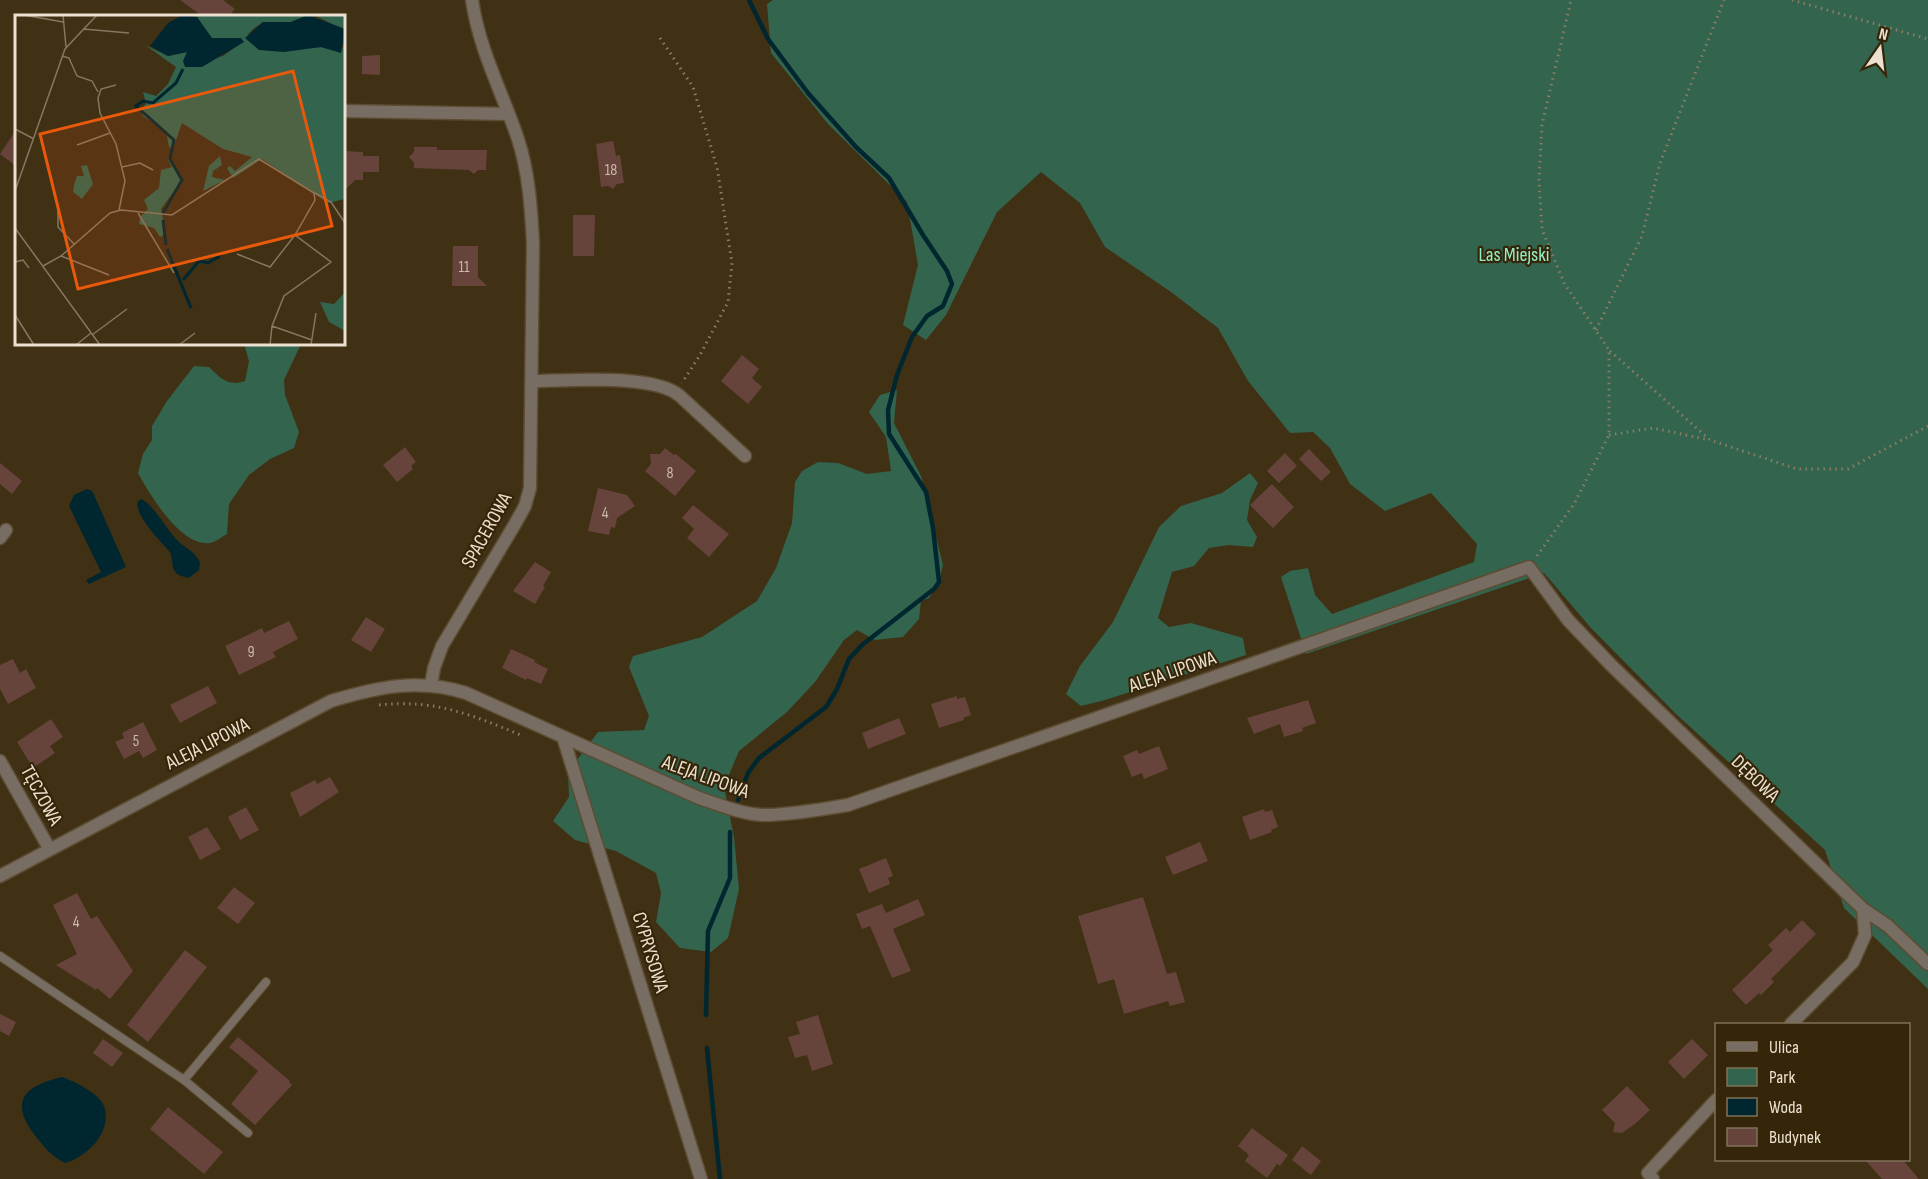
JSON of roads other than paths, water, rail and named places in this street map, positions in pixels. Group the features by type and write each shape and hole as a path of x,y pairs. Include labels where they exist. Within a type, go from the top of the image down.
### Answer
{"street":[{"name":"SPACEROWA","path":"431,685 442,646 525,506 530,488 532,209 526,169 518,139 481,42 472,0"},
{"path":"345,111 507,114"},
{"path":"531,381 643,381 668,388 676,392 745,456"},
{"name":"ALEJA LIPOWA","path":"0,876 49,848 331,701 361,692 402,685 445,686 466,693 699,798 735,810 762,815 802,812 848,805 1529,567"},
{"name":"DĘBOWA","path":"1529,567 1568,620 1611,665 1863,909 1888,926 1928,964"},
{"name":"CYPRYSOWA","path":"563,737 701,1179"},
{"name":"TĘCZOWA","path":"0,761 49,848"},
{"path":"1792,1023 1853,962 1865,935 1863,909"},
{"path":"1647,1177 1715,1101"}],"lane":[{"path":"0,956 184,1080 248,1133"},
{"path":"184,1080 266,982"}],"water":[{"path":"87,489 92,491 126,567 89,584 86,580 101,572 69,506 74,495"},
{"path":"142,499 200,563 199,570 189,578 176,573 170,553 143,519 138,506 138,501"},
{"path":"62,1077 80,1085 102,1101 106,1116 105,1125 96,1142 82,1155 65,1163 51,1154 41,1143 26,1122 22,1112 22,1103 31,1090 39,1084"}],"waterway":[{"path":"738,800 748,773 759,758 826,707 837,689 849,659 862,645 934,589 939,582 926,492 889,434 888,410 897,375 912,337 927,316 943,306 952,284 947,271 889,178 856,147 808,93 768,39 749,0"},
{"path":"706,1015 708,931 730,878 730,832"},
{"path":"707,1048 720,1179"}],"park label":[{"name":"Las Miejski","path":"1514,254"}]}
